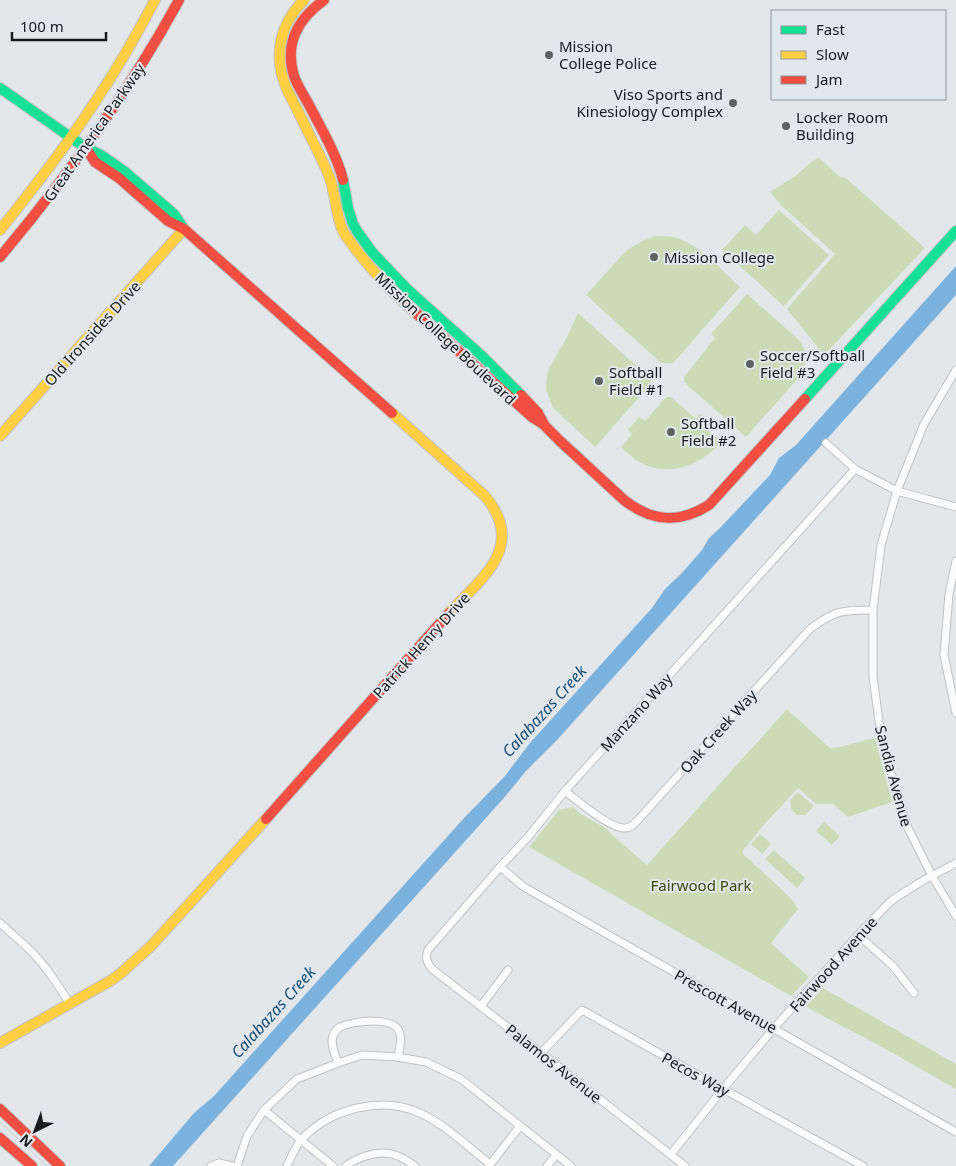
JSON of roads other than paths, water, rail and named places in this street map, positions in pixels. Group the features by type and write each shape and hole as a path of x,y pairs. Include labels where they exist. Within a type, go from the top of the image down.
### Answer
{"street":[{"name":"Great America Parkway","path":"0,230 71,138 114,73 155,0"},
{"name":"Great America Parkway","path":"0,257 48,199 86,148 143,62 179,0"},
{"name":"Mission College Boulevard","path":"304,0 292,12 283,30 279,50 280,67 286,87 330,178 338,217 344,233 360,256 395,294 532,418 544,424"},
{"name":"Mission College Boulevard","path":"324,0 308,12 297,28 291,48 291,62 296,82 342,172 350,215 356,229 373,253 391,273 503,376 537,412 544,424 566,447 636,509 644,513 663,518 680,518 694,514 714,500 956,231"},
{"name":"Patrick Henry Drive","path":"0,88 86,148 95,162 119,178 168,221 184,229 485,496 493,506 499,521 501,545 491,567 482,578 448,613 152,946 120,974 99,988 0,1043"},
{"name":"Old Ironsides Drive","path":"0,436 184,229"},
{"name":"Sandia Avenue","path":"956,370 924,424 897,492 881,545 873,610 873,677 882,743 908,828 932,876 956,916"},
{"path":"826,443 854,469 897,492 956,507"},
{"name":"Manzano Way","path":"426,959 428,950 529,836 565,791 854,469"},
{"path":"956,561 949,594 944,655 956,713"},
{"name":"Oak Creek Way","path":"565,791 601,818 622,828 630,827 810,629 831,614 873,610"},
{"name":"Fairwood Avenue","path":"671,1154 774,1028 858,935 896,898 956,863"},
{"name":"Prescott Avenue","path":"500,867 524,887 956,1132"},
{"path":"0,924 30,950 56,982 70,1004"},
{"path":"858,935 893,966 914,993"},
{"name":"Palamos Avenue","path":"426,959 432,970 481,1006 684,1166"},
{"path":"481,1006 508,970"},
{"name":"Pecos Way","path":"541,1053 582,1010 722,1090 863,1166"},
{"path":"338,1063 332,1043 335,1032 340,1027 374,1021 385,1022 398,1028 400,1034 398,1057"},
{"path":"236,1166 246,1136 264,1110 298,1079 362,1055 398,1057 426,1062 461,1079 570,1166"},
{"path":"287,1166 301,1140 316,1127 343,1112 357,1108 392,1105 408,1108 434,1121 489,1165 520,1126"},
{"path":"0,1109 60,1166"},
{"path":"264,1110 332,1166"},
{"path":"0,1138 32,1166"},
{"path":"346,1166 350,1162 372,1154 385,1152 401,1157 415,1166"},
{"path":"547,1166 556,1155"},
{"path":"212,1166 219,1163 232,1166"}],"water":[{"path":"956,266 956,295 558,739 526,771 503,799 173,1166 149,1166 194,1113 214,1096 465,817 505,776 529,744 652,608 665,589 702,550 709,538 770,475 779,458 796,445"}],"tram line":[{"path":"0,1122 47,1166"}],"place":[{"name":"Mission College Police","path":"549,55"},
{"name":"Viso Sports and Kinesiology Complex","path":"733,103"},
{"name":"Locker Room Building","path":"786,126"},
{"name":"Mission College","path":"654,257"},
{"name":"Soccer/Softball Field #3","path":"750,364"},
{"name":"Softball Field #1","path":"599,381"},
{"name":"Softball Field #2","path":"671,432"}],"water label":[{"name":"Calabazas Creek","path":"544,711"},
{"name":"Calabazas Creek","path":"273,1012"}],"park label":[{"name":"Fairwood Park","path":"701,885"}]}
